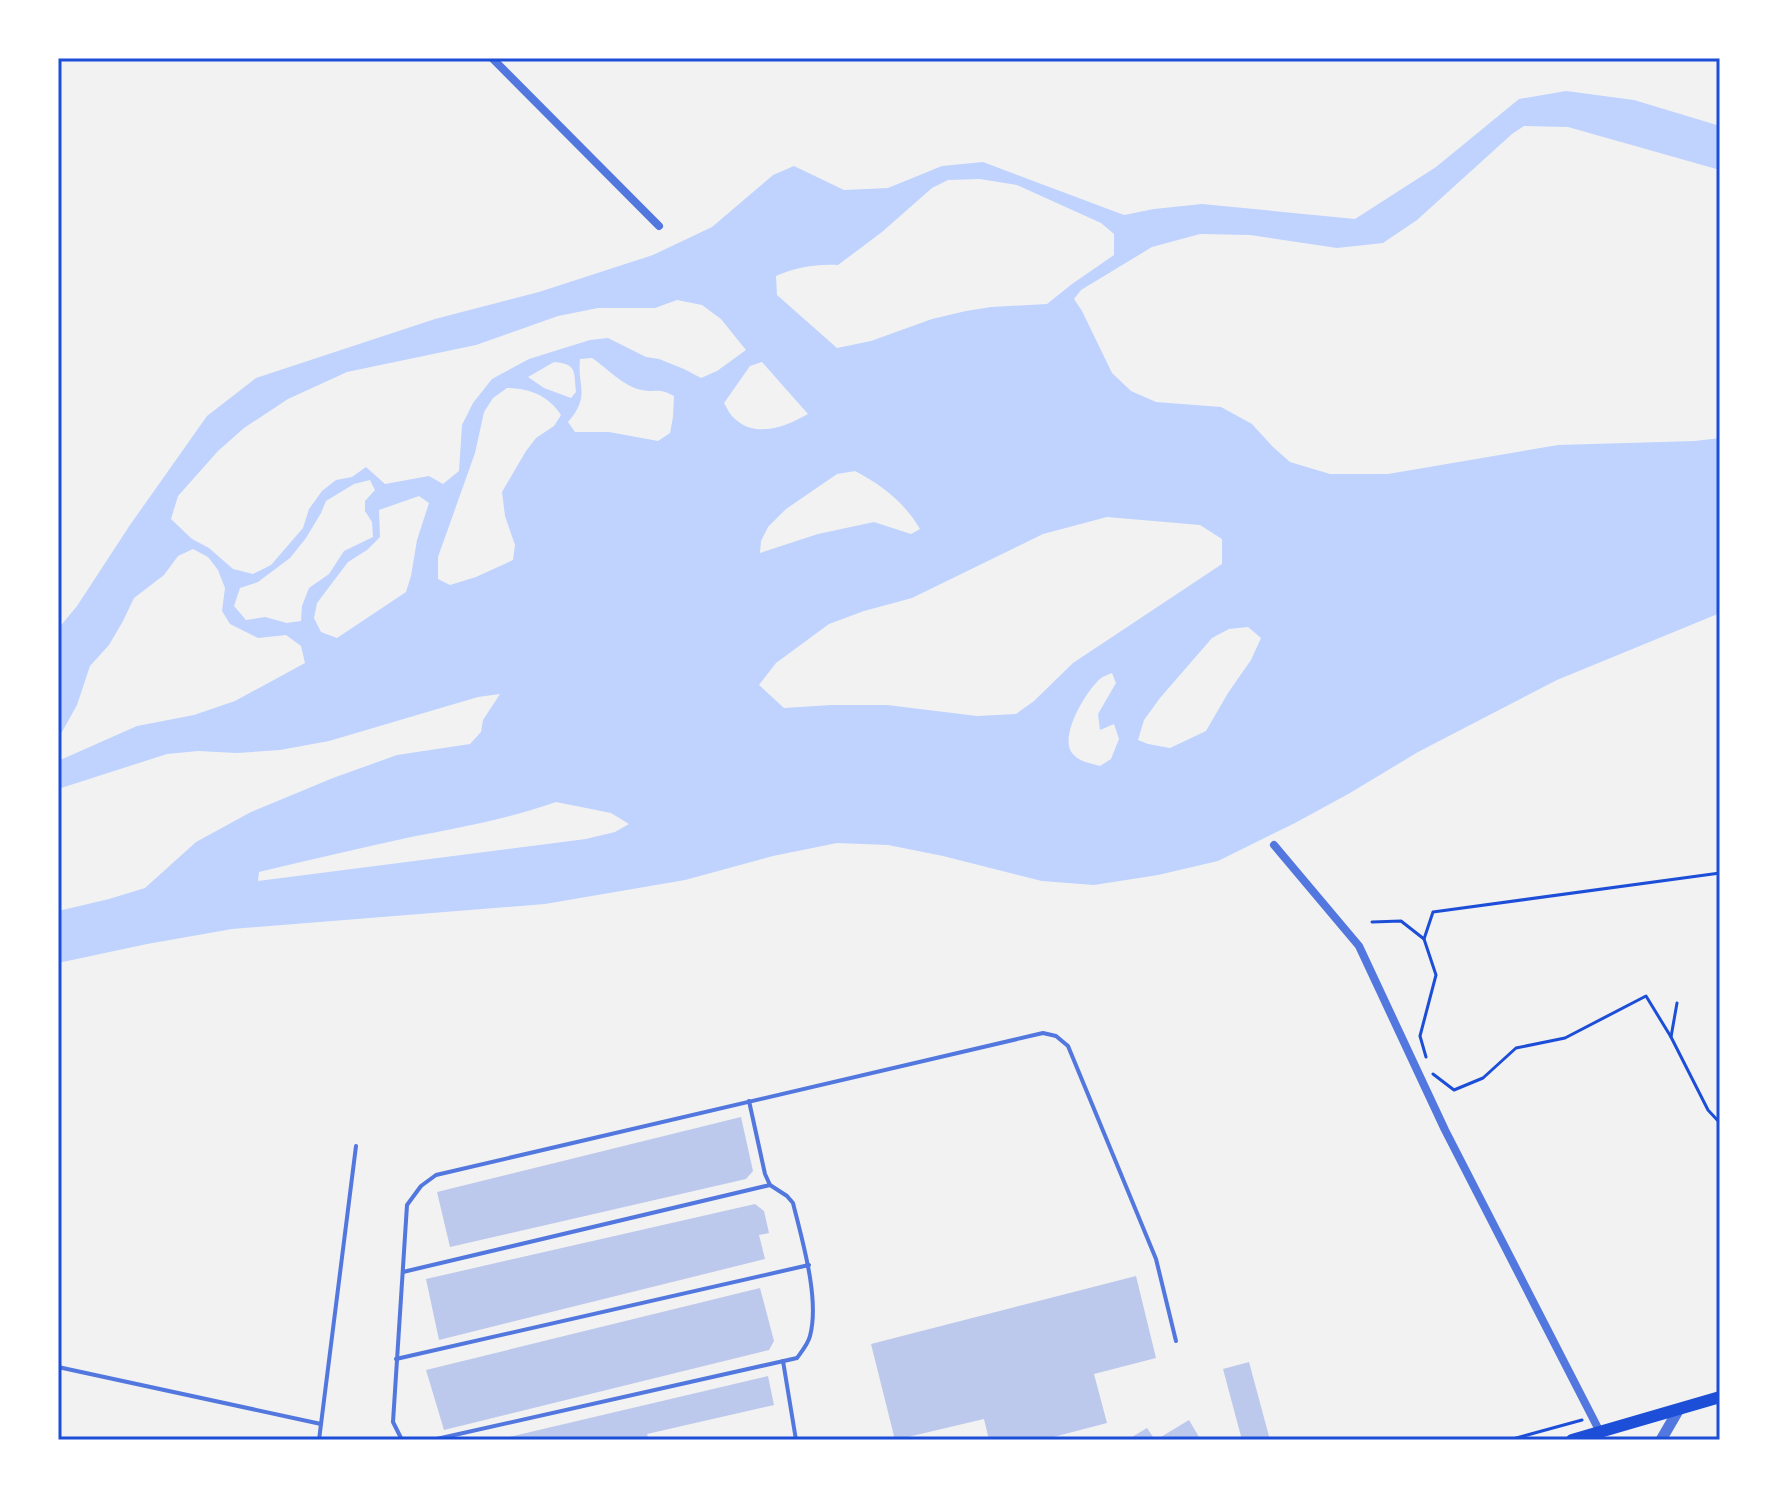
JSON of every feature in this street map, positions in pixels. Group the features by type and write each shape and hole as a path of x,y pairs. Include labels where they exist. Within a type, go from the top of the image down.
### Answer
{"main road":[{"path":"1572,1440 1720,1397"}],"street":[{"path":"492,58 659,226"},
{"path":"1274,845 1359,946 1445,1130 1600,1432"},
{"path":"1661,1440 1679,1409"}],"lane":[{"path":"402,1440 393,1422 407,1205 421,1186 436,1175 1043,1033 1056,1036 1068,1046 1156,1259 1176,1341"},
{"path":"432,1440 797,1358 810,1340 813,1320 809,1265 793,1203 770,1185 765,1174 749,1101"},
{"path":"319,1440 356,1146"},
{"path":"403,1272 770,1185"},
{"path":"396,1359 809,1265"},
{"path":"783,1361 796,1440"},
{"path":"58,1367 321,1424"}],"path":[{"path":"1424,939 1433,912 1720,873"},
{"path":"1372,922 1401,921 1424,939 1436,975 1420,1036 1427,1061"},
{"path":"1431,1073 1454,1090 1483,1078 1516,1048 1565,1038 1646,996 1708,1110 1720,1123"},
{"path":"1671,1037 1677,1003"}],"water":[{"path":"1566,91 1634,100 1720,126 1720,170 1568,127 1524,126 1417,220 1383,243 1337,248 1250,235 1200,234 1152,247 1081,290 1074,299 1112,373 1131,391 1156,402 1221,407 1252,424 1290,462 1330,474 1388,474 1558,445 1720,438 1720,613 1557,680 1418,752 1295,823 1218,861 1158,875 1094,885 1042,881 888,845 837,843 773,856 685,880 545,904 232,929 58,963 58,911 145,888 196,842 251,812 333,778 397,755 470,744 481,732 483,720 500,694 478,697 329,741 280,750 167,754 58,789 58,761 137,726 194,715 235,701 305,663 301,646 286,635 258,638 230,624 222,611 225,588 218,570 208,557 193,549 178,556 164,575 134,598 109,645 90,666 77,705 58,739 58,629 207,416 256,378 435,319 539,292 653,255 712,227 773,175 794,166 844,190 888,188 942,166 983,162 1124,215 1202,204 1355,219 1436,167 1519,99","holes":["980,179 1017,185 1101,223 1114,234 1114,255 1047,304 966,311 932,319 871,341 837,348 777,295 776,276 806,267 838,265 932,188 948,180","677,300 702,305 721,319 746,350 717,371 701,378 659,359 646,357 608,338 590,340 529,359 492,379 473,403 462,425 459,471 443,484 429,476 385,484 366,467 352,477 336,480 322,491 309,509 303,528 271,565 253,574 233,569 171,519 178,496 218,451 244,428 288,399 347,372 476,345 558,316 598,308 655,308","592,358 629,385 674,396 670,433 658,441 609,432 575,432 568,422 581,398 580,359","554,362 571,367 576,392 571,398 544,388 528,377","762,362 808,414 791,423 762,429 743,425 724,403 750,366","507,388 538,394 561,415 554,426 536,438 526,451 502,492 505,516 515,545 513,560 450,585 438,579 438,557 475,453 484,412 493,398","855,471 892,496 920,529 911,534 874,522 818,534 760,553 761,541 768,527 786,509 837,474","370,480 375,490 365,501 365,511 372,522 373,537 344,551 329,574 309,588 302,606 301,621 287,623 265,617 246,620 234,606 240,588 258,582 290,558 326,501 354,484","419,496 429,503 406,592 337,638 321,632 314,618 317,603 348,562 380,537 379,510","1107,517 1200,525 1222,539 1222,564 1073,663 1016,714 977,716 887,705 784,708 759,685 776,663 829,624 912,598 1043,534","1248,627 1261,638 1251,660 1206,731 1170,748 1138,740 1144,720 1212,638 1229,629","1112,673 1116,683 1098,714 1100,730 1114,724 1119,739 1111,759 1100,766 1075,756 1069,745 1069,736 1082,703 1101,678","556,802 611,813 629,824 615,832 586,839 258,881 259,872 520,813"]}],"building":[{"path":"741,1117 753,1171 746,1179 450,1247 437,1192"},
{"path":"755,1204 764,1211 769,1233 759,1235 765,1259 439,1340 426,1279"},
{"path":"1136,1276 1156,1358 1094,1374 1107,1423 1042,1440 989,1440 984,1419 895,1440 871,1344"},
{"path":"760,1288 774,1341 769,1350 444,1430 426,1370"},
{"path":"1249,1362 1270,1440 1242,1440 1223,1369"},
{"path":"768,1376 774,1405 647,1434 648,1437 635,1440 496,1440"},
{"path":"1189,1420 1199,1437 1193,1440 1156,1440"},
{"path":"1147,1428 1155,1440 1127,1440"}]}
